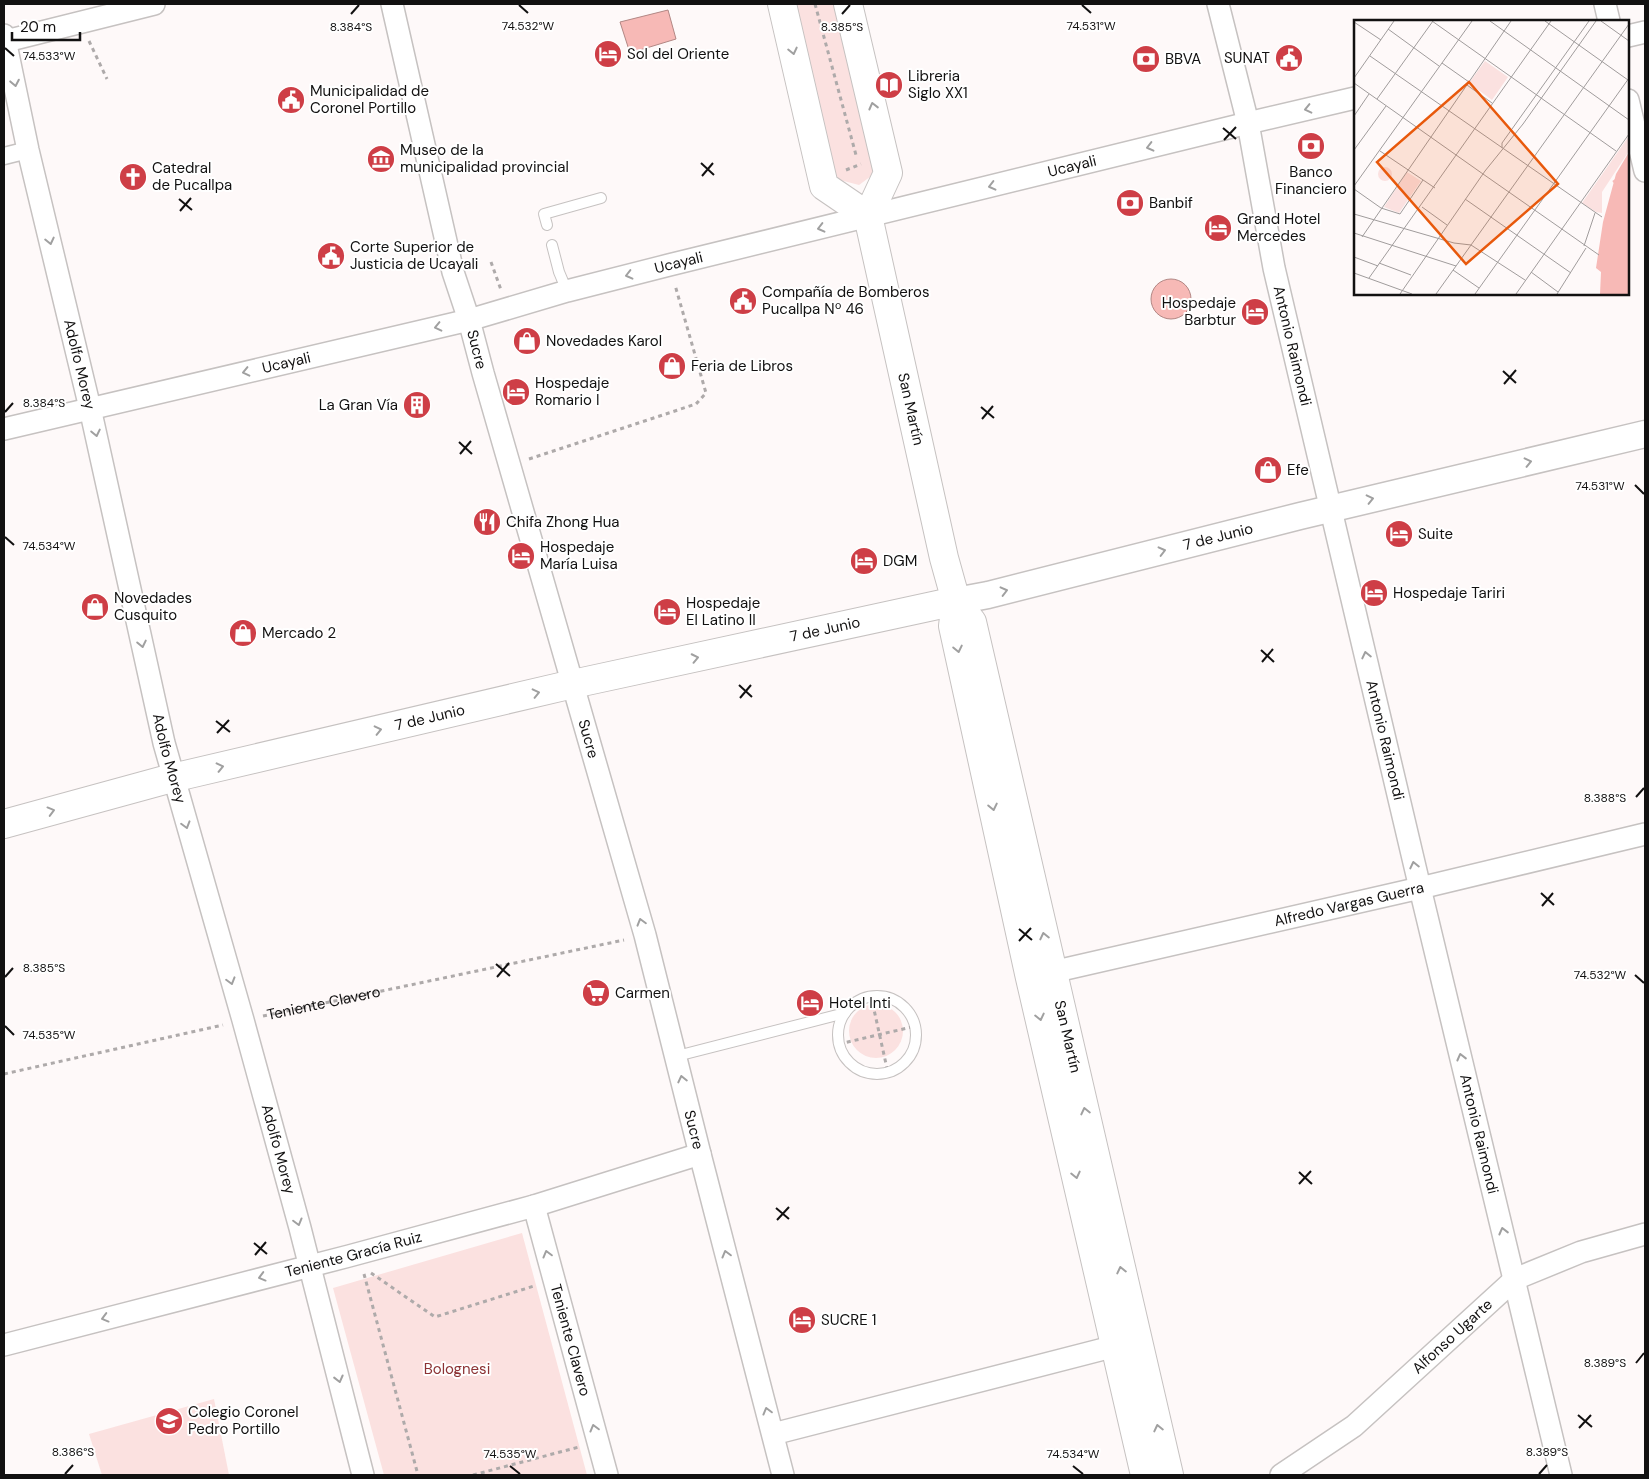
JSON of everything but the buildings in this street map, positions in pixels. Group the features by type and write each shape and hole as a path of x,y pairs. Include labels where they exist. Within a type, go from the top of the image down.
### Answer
{"main road":[{"path":"782,4 824,186 868,216 888,173 848,4"},
{"name":"San Martín","path":"868,216 944,558 956,600 972,622 1041,974 1127,1343 1169,1475"},
{"name":"7 de Junio","path":"4,824 172,778 573,684 956,600"},
{"name":"San Martín","path":"1127,1343 1145,1475"}],"street":[{"path":"5,38 154,4"},
{"name":"Sucre","path":"392,4 417,146 469,320 645,935 783,1475"},
{"name":"Antonio Raimondi","path":"1218,4 1248,123 1274,268 1420,888 1562,1475"},
{"path":"1605,4 1609,20"},
{"path":"1629,36 1645,32"},
{"name":"Adolfo Morey","path":"5,38 28,150 90,408 172,778 243,1020 310,1265 362,1475"},
{"name":"Ucayali","path":"4,429 469,320 567,291 669,265 1354,98"},
{"path":"1629,104 1645,171"},
{"path":"4,156 28,150"},
{"name":"7 de Junio","path":"956,600 988,595 1331,509 1645,434"},
{"name":"Alfredo Vargas Guerra","path":"1041,974 1420,888 1645,834"},
{"name":"Teniente Gracía Ruiz","path":"4,1345 310,1265 356,1261 700,1154"},
{"name":"Teniente Clavero","path":"534,1206 607,1475"},
{"name":"Alfonso Ugarte","path":"1281,1475 1354,1426 1515,1279 1581,1252 1645,1234"},
{"path":"772,1434 1127,1343"}],"lane":[{"path":"547,225 544,214 601,198"},
{"path":"552,245 559,272 567,291"},
{"path":"878,995 891,998 902,1004 911,1014 916,1026 913,1052 906,1062 888,1073 870,1074 857,1070 847,1061 839,1044 839,1024 845,1013 854,1003 871,996 878,995"},
{"path":"676,1056 845,1013"}],"path":[{"path":"815,4 859,165"},
{"path":"80,22 107,79"},
{"path":"821,178 859,165 884,153"},
{"path":"491,262 508,308"},
{"path":"509,465 696,404 706,393 669,265"},
{"name":"Teniente Clavero","path":"4,1074 243,1020 645,935"},
{"path":"871,996 888,1073"},
{"path":"839,1044 916,1026"},
{"path":"356,1261 434,1317 554,1280"},
{"path":"356,1261 418,1475"},
{"path":"473,1475 598,1442"}],"green space":[{"path":"792,4 838,4 882,168 859,185 836,179"},
{"path":"876,1004 886,1006 895,1012 901,1021 903,1031 901,1041 895,1050 886,1056 876,1058 866,1056 857,1050 851,1041 849,1031 851,1021 857,1012 866,1006"},
{"name":"Bolognesi","path":"522,1233 587,1475 384,1475 333,1288"},
{"path":"214,1399 229,1475 102,1475 89,1434"}],"shaded area":[{"path":"668,10 676,39 630,53 620,22"},
{"path":"1171,279 1185,285 1191,299 1185,313 1171,319 1157,313 1151,299 1157,285"}],"place":[{"name":"Sol del Oriente","path":"608,54"},
{"name":"SUNAT","path":"1289,58"},
{"name":"BBVA","path":"1146,59"},
{"name":"Libreria Siglo XX1","path":"889,85"},
{"name":"Municipalidad de Coronel Portillo","path":"291,100"},
{"name":"Banco Financiero","path":"1311,146"},
{"name":"Museo de la municipalidad provincial","path":"381,159"},
{"name":"Catedral de Pucallpa","path":"133,177"},
{"name":"Banbif","path":"1130,203"},
{"name":"Grand Hotel Mercedes","path":"1218,228"},
{"name":"Corte Superior de Justicia de Ucayali","path":"331,256"},
{"name":"Compañía de Bomberos Pucallpa Nº 46","path":"743,301"},
{"name":"Hospedaje Barbtur","path":"1255,312"},
{"name":"Novedades Karol","path":"527,341"},
{"name":"Feria de Libros","path":"672,366"},
{"name":"Hospedaje Romario I","path":"516,392"},
{"name":"La Gran Vía","path":"417,405"},
{"name":"Efe","path":"1268,470"},
{"name":"Chifa Zhong Hua","path":"487,522"},
{"name":"Suite","path":"1399,534"},
{"name":"Hospedaje María Luisa","path":"521,556"},
{"name":"DGM","path":"864,561"},
{"name":"Hospedaje Tariri","path":"1374,593"},
{"name":"Novedades Cusquito","path":"95,607"},
{"name":"Hospedaje El Latino II","path":"667,612"},
{"name":"Mercado 2","path":"243,633"},
{"name":"Carmen","path":"596,993"},
{"name":"Hotel Inti","path":"810,1003"},
{"name":"SUCRE 1","path":"802,1320"},
{"name":"Colegio Coronel Pedro Portillo","path":"169,1421"}]}
